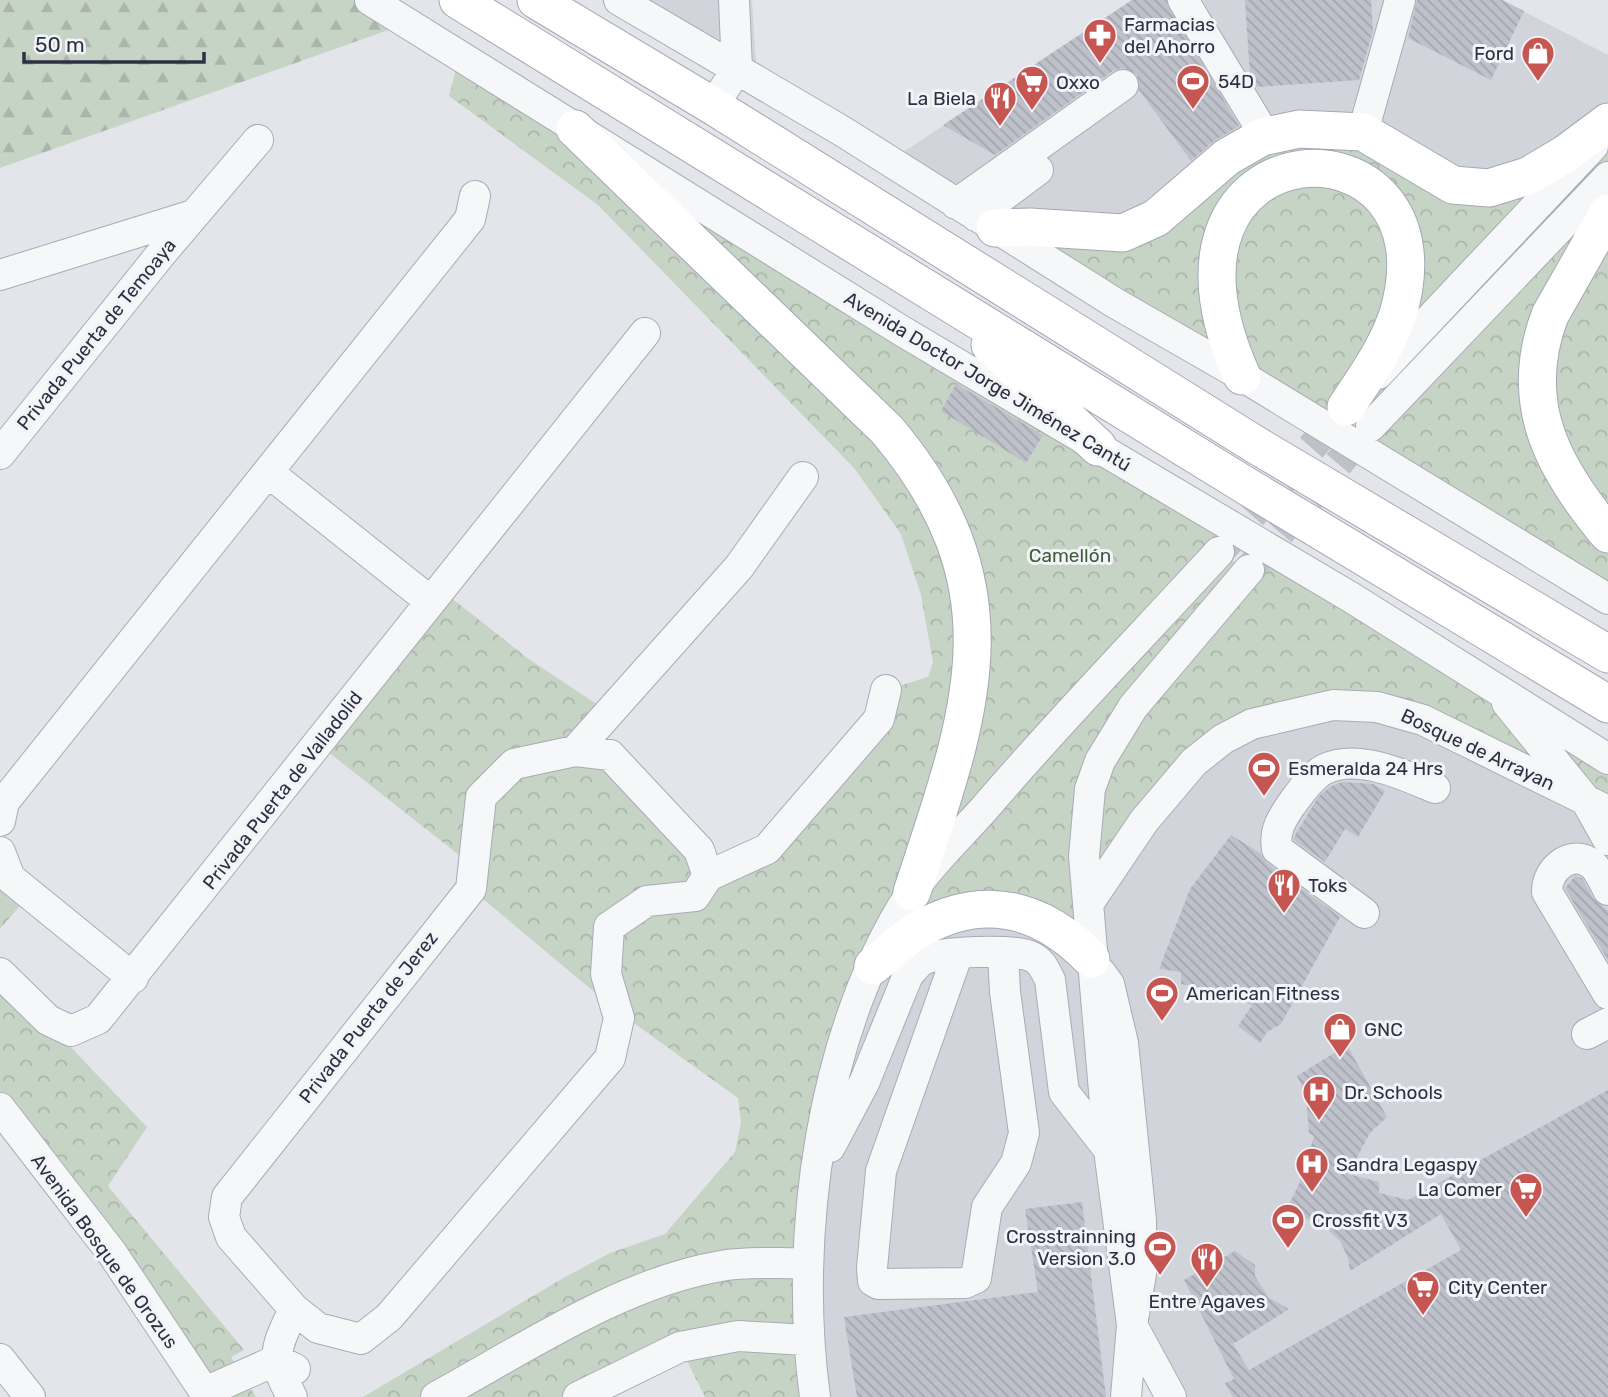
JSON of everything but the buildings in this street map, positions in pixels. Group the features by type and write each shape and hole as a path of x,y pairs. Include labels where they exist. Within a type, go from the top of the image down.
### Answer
{"main road":[{"path":"458,0 1248,487 1608,704"},
{"path":"536,0 713,106 1256,445 1608,654"},
{"path":"976,216 1030,227 1123,233 1156,218 1227,156 1266,137 1299,130 1363,132 1453,185 1489,188 1528,176 1565,154 1608,122"},
{"path":"575,130 887,430 922,476 949,528 960,558 969,600 973,672 966,714 912,892"},
{"path":"1242,376 1227,343 1217,301 1217,265 1223,230 1237,204 1267,178 1307,170 1346,173 1382,195 1393,211 1405,251 1405,276 1397,315 1352,416"},
{"path":"1608,213 1549,315 1543,333 1536,401 1542,426 1566,476 1608,534"},
{"path":"933,292 1098,447"},
{"path":"873,966 918,930 956,912 987,908 1020,914 1053,926 1070,937 1091,959"}],"street":[{"name":"Avenida Doctor Jorge Jiménez Cantú","path":"370,0 460,54 575,130 1492,684 1608,759"},
{"path":"619,0 737,69 1115,303 1242,376 1608,599"},
{"path":"713,106 737,69 734,0"},
{"path":"1183,0 1266,137"},
{"path":"1363,132 1400,0"},
{"path":"976,216 1123,85"},
{"path":"1352,416 1608,130"},
{"name":"Privada Puerta de Temoaya","path":"0,454 193,215 258,140"},
{"path":"976,216 1038,170"},
{"path":"1352,416 1608,177"},
{"path":"0,821 4,802 470,219 475,196"},
{"name":"Privada Puerta de Temoaya","path":"0,275 193,215"},
{"name":"Privada Puerta de Valladolid","path":"0,973 48,1020 71,1031 98,1020 645,333"},
{"path":"269,473 430,601"},
{"path":"575,751 739,567 803,477"},
{"path":"815,1397 807,1340 806,1263 817,1172 843,1043 873,966 912,892 1007,782 1219,552"},
{"path":"1171,1397 1132,1325 1109,1150 1091,959 1090,901 1084,856 1086,822 1090,789 1100,761 1133,707 1249,570"},
{"path":"1492,684 1597,805 1608,839"},
{"name":"Privada Puerta de Jerez","path":"708,876 699,850 610,755 575,751 514,764 481,797 471,889 227,1197 224,1217 231,1237 294,1309 318,1328 361,1339 389,1317 610,1058 619,1018 606,974 609,927 646,901 695,896 708,876 767,849 879,719 886,690"},
{"name":"Bosque de Arrayan","path":"1090,901 1151,812 1194,762 1223,739 1252,724 1333,705 1359,705 1397,711 1468,741 1597,805"},
{"path":"1364,913 1277,849 1275,836 1282,819 1303,788 1325,769 1350,764 1394,771 1435,788"},
{"path":"0,852 10,878 133,978"},
{"path":"1608,890 1594,866 1583,859 1568,860 1551,870 1546,881 1547,892 1608,994"},
{"path":"958,953 881,1171 872,1268 873,1281 878,1284 965,1283 976,1278 987,1207 1016,1163 1024,1133 1005,992 1003,954"},
{"path":"817,1172 864,1083 908,975 920,961 939,954 1029,955 1042,964 1051,980 1064,1092 1109,1150"},
{"path":"1091,959 1109,984 1123,1043 1143,1248 1132,1325 1126,1397"},
{"name":"Avenida Bosque de Orozus","path":"0,1108 112,1253 207,1395"},
{"path":"436,1397 596,1311 660,1281 722,1266 806,1263"},
{"path":"292,1381 278,1344 294,1309"},
{"path":"292,1381 318,1328"},
{"path":"578,1397 680,1347 738,1336 807,1340"},
{"path":"0,1359 30,1397"},
{"path":"207,1395 292,1381"}],"shaded area":[{"path":"649,0 752,0 756,62 727,47"},
{"path":"1132,0 1502,0 1608,55 1608,122 1528,176 1156,218 1030,227 890,161"},
{"path":"1358,705 1608,811 1608,1397 1171,1397 1150,1357 1126,1397 815,1397 806,1263 873,966 918,930 1090,901 1223,739"}],"green space":[{"path":"0,0 369,0 408,23 0,168"},
{"name":"Camellón","path":"460,54 1239,531 1220,553 1249,570 1271,550 1608,759 1608,811 1377,707 1223,739 1090,901 1091,959 987,908 873,966 825,1123 815,1397 705,1397 680,1347 577,1397 363,1397 565,1277 610,1253 665,1234 735,1152 741,1122 738,1098 617,1011 471,889 473,866 318,744 440,589 526,657 610,713 575,751 610,755 708,876 767,849 886,690 928,677 933,662 921,595 901,534 854,468 598,205 449,96"},
{"path":"1608,122 1608,599 1377,460 1370,426 1340,415 1312,421 995,228 1105,234 1299,129 1471,189"},
{"path":"0,852 30,894 0,929"},
{"path":"0,973 147,1127 108,1186 244,1350 231,1357 256,1397 223,1397 0,1105"}],"tunnel":[{"path":"1222,549 1340,415"},
{"path":"1251,567 1370,426"}],"place":[{"name":"Farmacias del Ahorro","path":"1100,65"},
{"name":"Ford","path":"1538,83"},
{"name":"54D","path":"1193,111"},
{"name":"Oxxo","path":"1032,112"},
{"name":"La Biela","path":"1000,128"},
{"name":"Esmeralda 24 Hrs","path":"1264,798"},
{"name":"Toks","path":"1284,915"},
{"name":"American Fitness","path":"1162,1023"},
{"name":"GNC","path":"1340,1059"},
{"name":"Dr. Schools","path":"1319,1122"},
{"name":"Sandra Legaspy","path":"1312,1194"},
{"name":"La Comer","path":"1526,1219"},
{"name":"Crossfit V3","path":"1288,1250"},
{"name":"Crosstrainning Version 3.0","path":"1160,1277"},
{"name":"Entre Agaves","path":"1207,1289"},
{"name":"City Center","path":"1423,1317"}]}
